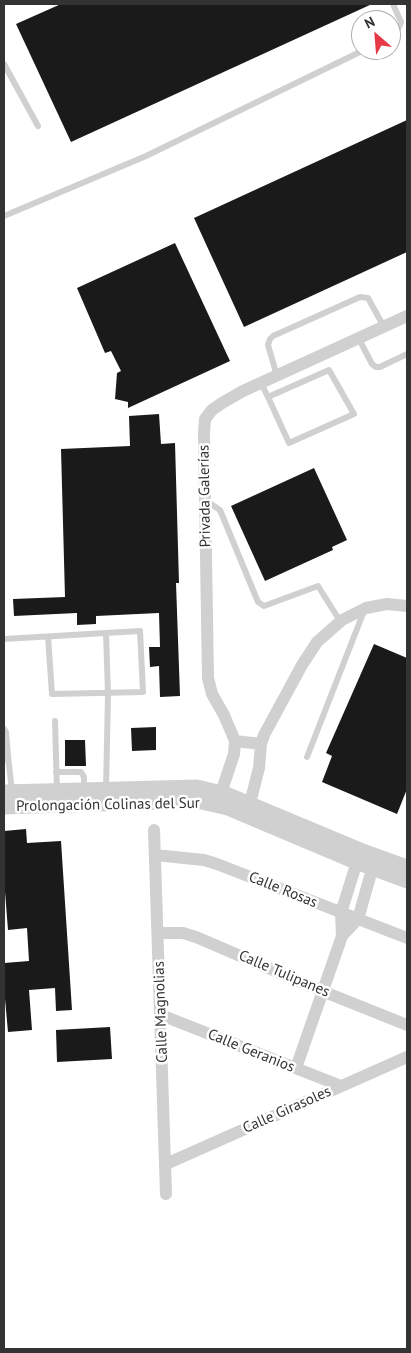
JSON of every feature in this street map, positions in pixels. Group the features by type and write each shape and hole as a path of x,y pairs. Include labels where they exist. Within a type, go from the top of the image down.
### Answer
{"street":[{"name":"Privada Galerías","path":"235,742 224,715 212,694 208,678 205,500 206,419 212,410 222,403 261,383 407,316"},
{"path":"248,810 259,768 261,744 269,725 317,642 340,621 366,608 387,604 407,606"},
{"path":"220,800 234,754 235,742 261,744"},
{"name":"Prolongación Colinas del Sur","path":"4,807 57,805 84,797 197,787 220,800 358,856 407,867"},
{"name":"Prolongación Colinas del Sur","path":"8,791 57,790 84,797"},
{"name":"Calle Magnolias","path":"154,830 166,1194"},
{"name":"Calle Rosas","path":"155,855 204,860 217,864 407,938"},
{"path":"296,1068 342,936 341,913 358,856"},
{"path":"342,936 358,919 374,861"},
{"name":"Prolongación Colinas del Sur","path":"374,861 407,881"},
{"name":"Calle Tulipanes","path":"158,933 196,936 322,991 407,1025"},
{"name":"Calle Geranios","path":"161,1015 341,1086"},
{"name":"Calle Girasoles","path":"166,1164 407,1057"}],"lane":[{"path":"4,216 146,156 351,56"},
{"path":"4,64 38,126"},
{"path":"276,376 268,345 270,339 282,332 360,297 368,298 384,327"},
{"path":"358,339 372,364 376,367 380,367 407,354"},
{"path":"261,383 289,443 354,414 329,370 268,397"},
{"path":"205,500 220,510 258,602 264,606 318,586 340,621"},
{"path":"307,757 366,608"},
{"path":"4,639 140,631 143,692 52,694 48,637"},
{"path":"106,633 108,694 106,796"},
{"path":"55,721 57,805"},
{"path":"4,729 6,732 8,791"},
{"path":"56,772 81,772 84,777 84,797"}],"building":[{"path":"61,4 372,4 359,10 351,10 351,14 71,142 16,24"},
{"path":"407,120 407,252 244,327 194,218"},
{"path":"175,243 230,361 128,408 128,402 115,399 117,373 121,371 111,351 105,353 77,288"},
{"path":"159,414 161,444 175,443 179,583 176,583 180,696 160,697 159,666 150,667 149,647 160,647 159,613 96,616 96,624 77,625 77,613 14,616 13,599 65,597 61,449 130,446 129,416"},
{"path":"314,468 347,540 332,547 333,550 265,581 231,506"},
{"path":"374,644 407,658 407,789 397,814 322,782 332,756 326,753"},
{"path":"156,727 156,750 132,751 131,728"},
{"path":"65,740 85,740 86,766 65,766"},
{"path":"26,829 27,843 61,841 72,1010 56,1011 55,988 29,990 32,1030 8,1032 4,963 29,961 27,928 8,930 4,879 4,831"},
{"path":"110,1027 112,1059 57,1062 56,1030"}]}
